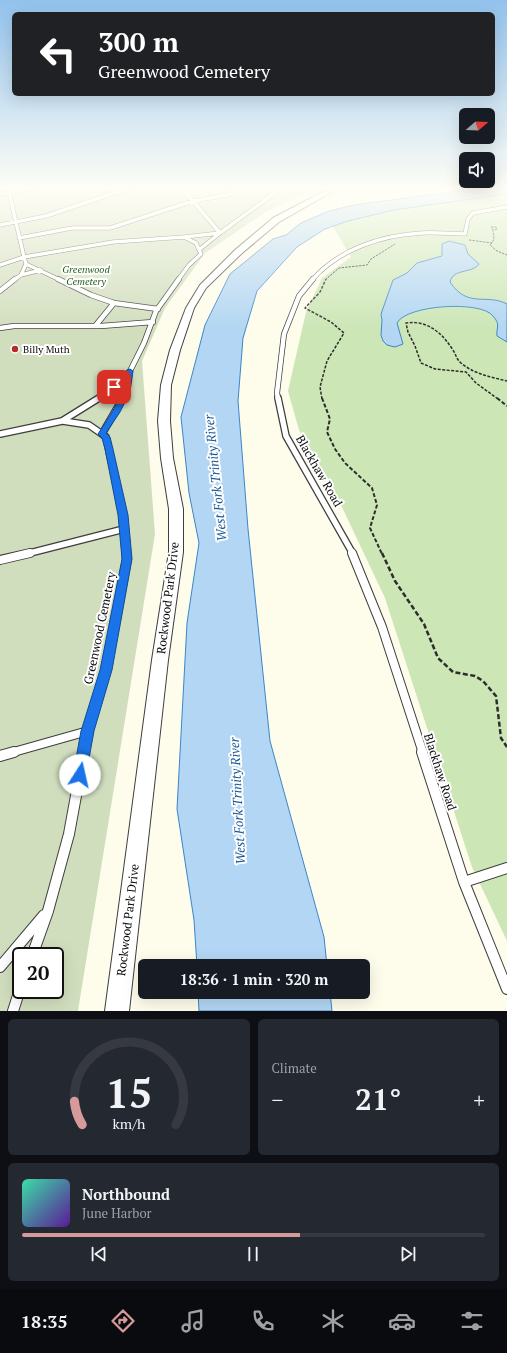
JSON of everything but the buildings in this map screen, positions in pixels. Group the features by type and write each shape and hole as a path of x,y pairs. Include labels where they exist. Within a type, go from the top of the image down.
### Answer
{"street":[{"name":"Rockwood Park Drive","path":"117,1011 160,660 176,552 176,509 167,458 164,421 166,385 175,350 190,308 203,287 238,252 258,235"}],"lane":[{"path":"21,275 26,264 19,238 32,235"},
{"path":"0,265 24,257 113,242 200,235"},
{"path":"200,249 217,235"},
{"name":"Blackhaw Road","path":"401,235 370,242 340,256 323,268 299,296 284,334 277,393 286,436 359,566 382,627 464,882"},
{"path":"62,421 90,425 102,434 116,412 126,392 130,371 144,343 158,309 189,265 201,254 196,243 184,237"},
{"path":"26,264 88,294 114,303 158,309"},
{"path":"0,291 21,275 41,270"},
{"path":"96,325 114,303"},
{"path":"0,328 14,326 96,325 153,322"},
{"path":"0,434 62,421 106,394 130,371"},
{"name":"Greenwood Cemetery","path":"35,947 48,911 69,834 88,731 106,670 127,559 123,515 106,437 102,434"},
{"path":"0,560 124,529"},
{"path":"0,756 88,731"},
{"path":"507,868 464,882 507,989"},
{"path":"0,967 48,911"},
{"path":"13,1011 17,999"}],"path":[{"path":"494,235 494,239 490,245 497,251 507,255"},
{"path":"468,240 492,243"},
{"path":"401,243 384,250 371,259 366,265 339,268 324,281 320,292 305,308 331,322 344,333 327,358 324,367 324,375 321,381 320,391 330,419 330,425 327,432 335,449 346,463 372,488 377,505 370,528 396,581 424,624 438,658 453,672 479,678 496,696 501,738 507,746"},
{"path":"507,381 482,374 461,363 444,336 428,324 420,321 406,324 406,328 416,348 417,357 422,365 430,368 466,372 476,383 507,406"}],"green space":[{"name":"Greenwood Cemetery","path":"0,235 231,235 205,253 165,308 142,361 155,534 78,1011 0,1011"},
{"path":"338,235 507,235 507,941 472,867 385,598 341,505 299,430 288,391 306,312 322,278 351,257"}],"water":[{"name":"West Fork Trinity River","path":"285,235 315,235 297,247 257,291 243,338 238,401 248,529 270,741 324,937 326,959 197,959 194,920 177,809 187,623 199,543 189,493 181,417 205,325 230,274 273,239"},
{"path":"449,241 465,245 468,254 479,264 472,269 455,275 450,282 457,290 470,298 499,301 507,304 507,342 497,336 498,326 493,316 486,311 460,306 428,309 414,312 403,317 397,323 403,344 395,347 387,345 383,341 381,335 381,314 393,280 407,273 417,263 442,256 442,244"},
{"path":"198,999 331,999 332,1011 199,1011"}],"place":[{"name":"Billy Muth","path":"15,349"}],"route":[{"path":"80,775 88,731 106,670 127,559 123,515 106,437 102,434 116,412 126,392 130,371 114,387"}]}
